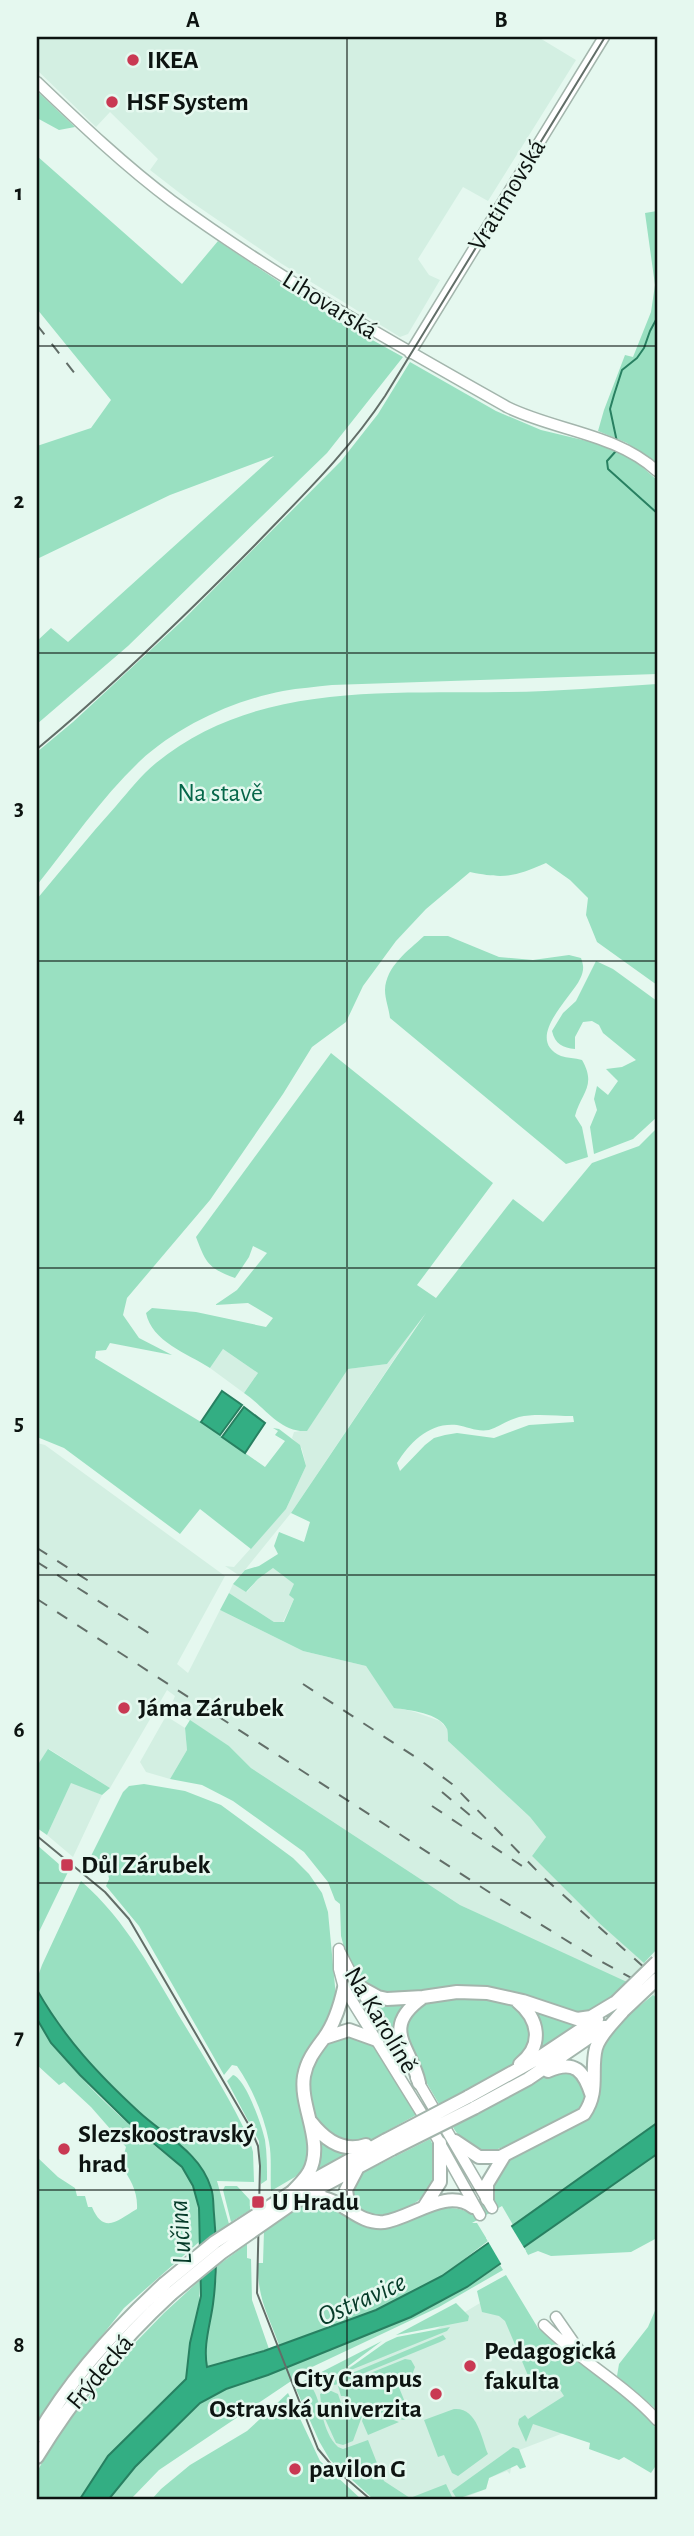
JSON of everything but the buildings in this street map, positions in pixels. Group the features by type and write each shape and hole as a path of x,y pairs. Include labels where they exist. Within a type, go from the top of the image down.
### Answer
{"main road":[{"path":"528,2079 569,2052 617,2009 657,1962"},
{"path":"497,2082 617,2009 657,1979"},
{"path":"358,1986 383,1998 423,1997 465,1991 487,1993 577,2019 617,2009"},
{"path":"294,2196 312,2165 314,2151 311,2122 304,2096 304,2075 309,2059 339,2011 344,1988"},
{"path":"419,2083 417,2073 403,2048 400,2032 406,2013 423,1997"},
{"path":"471,2103 532,2052 536,2030 532,2017 511,1998"},
{"path":"455,2141 480,2157 504,2156 579,2118 592,2096 597,2045 617,2009"},
{"path":"324,2038 349,2030 377,2040"},
{"path":"167,2289 215,2242 389,2144 471,2103 561,2066 572,2067 584,2076 592,2096"},
{"path":"311,2122 324,2137 342,2146 389,2144"},
{"path":"424,2207 440,2182 440,2143"},
{"path":"294,2196 360,2166 389,2144"},
{"path":"490,2204 487,2183 504,2156"},
{"path":"349,2210 346,2190 360,2166"},
{"path":"294,2196 323,2197 360,2218 379,2222 398,2218 424,2207 455,2201 477,2211"},
{"name":"Frýdecká","path":"37,2436 78,2375 118,2328 167,2289"},
{"name":"Frýdecká","path":"37,2457 67,2410 167,2289"}],"street":[{"name":"Vratimovská","path":"410,353 604,37"},
{"name":"Lihovarská","path":"37,82 111,151 173,201 314,297 520,413 620,446 657,471"},
{"name":"Na Karolíně","path":"477,2211 440,2143 344,1988 339,1969 339,1949 358,1986 455,2141 490,2204"},
{"path":"556,2317 587,2362"},
{"path":"544,2325 563,2344 657,2420"}],"shaded area":[{"path":"37,37 538,37 576,60 488,201 463,187 418,259 429,275 440,280 408,334 400,337 282,264 150,170 158,159 110,112 96,127 37,70"},
{"path":"426,1312 291,1513 240,1576 225,1566 234,1567 286,1509 306,1466 302,1449 292,1438 294,1432 307,1430 348,1369 387,1364"},
{"path":"223,1349 258,1373 244,1393 210,1368"},
{"path":"222,1391 242,1405 220,1435 201,1422"},
{"path":"244,1407 265,1423 245,1453 222,1437"},
{"path":"37,1443 45,1445 225,1576 177,1664 188,1673 220,1610 303,1651 366,1666 394,1707 440,1721 448,1730 448,1741 530,1817 546,1837 532,1856 599,1923 657,1973 657,1998 460,1905 251,1768 229,1746 170,1708 175,1696 167,1690 110,1788 49,1749 37,1766"},
{"path":"273,1568 294,1584 294,1599 283,1622 274,1622 229,1593 233,1584 247,1592"},
{"path":"166,1716 185,1728 187,1750 170,1779 146,1772 140,1762"},
{"path":"71,1782 102,1795 73,1857 47,1835"},
{"path":"37,1990 59,2024 96,2070 139,2112 190,2154 206,2175 213,2194 216,2248 214,2293 206,2343 207,2367 264,2351 376,2310 442,2276 657,2123 657,2154 467,2287 411,2317 268,2375 226,2389 200,2403 135,2467 109,2499 80,2499 108,2456 186,2379 190,2343 201,2296 199,2208 193,2186 182,2167 128,2122 51,2043 37,2019"},
{"name":"City Campus Ostravská univerzita","path":"490,2297 551,2366 577,2423 574,2429 514,2452 510,2474 507,2471 489,2478 486,2489 461,2499 378,2499 337,2459 307,2380 351,2366 425,2336"}],"green space":[{"path":"37,91 75,127 59,130 37,118"},
{"path":"37,156 182,284 218,241 340,322 403,357 327,453 128,646 37,724 37,641 51,628 68,642 274,456 170,495 37,559 37,446 91,428 111,400 37,309"},
{"path":"657,211 657,465 627,443 598,431 625,355 633,357 651,312 655,285 645,213"},
{"path":"410,362 496,411 541,430 612,447 657,480 657,674 332,685 283,691 244,701 188,726 140,761 99,806 37,885 37,752 183,620 341,461 378,414"},
{"name":"Na stavě","path":"657,684 657,985 597,942 586,915 588,898 570,880 546,863 509,875 492,876 470,872 426,909 396,941 363,986 346,1022 312,1047 210,1200 127,1298 123,1315 139,1338 172,1355 110,1343 106,1350 96,1351 95,1358 201,1422 265,1467 285,1441 275,1435 278,1431 273,1428 279,1429 300,1445 306,1466 286,1509 251,1549 200,1509 180,1534 64,1448 37,1437 37,899 135,783 156,763 195,737 236,718 278,705 367,694 541,691"},
{"path":"424,936 448,936 499,957 533,960 569,955 581,958 581,976 553,1018 547,1039 551,1049 561,1056 582,1060 586,1069 588,1083 575,1116 582,1127 588,1157 566,1164 390,1018 386,981 399,960"},
{"path":"596,961 613,969 657,1001 657,1117 633,1139 594,1154 590,1127 597,1110 594,1099 597,1086 608,1095 618,1081 606,1069 622,1067 636,1060 592,1021 583,1022 575,1037 575,1049 560,1044 552,1031 563,1013 576,1001"},
{"path":"331,1053 493,1183 417,1285 436,1298 513,1199 543,1222 592,1163 639,1146 657,1128 657,1949 644,1963 599,1923 532,1856 546,1837 530,1817 448,1741 447,1730 438,1719 423,1713 394,1708 366,1666 303,1651 220,1610 229,1593 274,1622 284,1622 294,1599 289,1595 294,1584 273,1568 246,1592 233,1584 245,1570 259,1566 278,1554 274,1546 279,1532 304,1542 310,1522 291,1513 426,1313 387,1364 348,1369 307,1431 297,1431 281,1424 244,1393 258,1373 223,1349 210,1368 172,1346 155,1332 150,1323 146,1313 152,1308 196,1312 266,1327 273,1318 248,1303 215,1305 237,1290 267,1253 253,1246 235,1278 209,1264 196,1237","holes":["532,1415 573,1416 574,1422 529,1425 494,1438 457,1433 445,1435 434,1438 425,1445 400,1471 397,1463 415,1441 438,1427 457,1425 489,1430 515,1418"]},
{"path":"190,1720 229,1746 251,1768 460,1905 627,1982 593,2012 580,2015 503,1992 378,1993 365,1984 352,1968 341,1936 340,1904 335,1900 328,1882 304,1852 233,1801 202,1785 170,1779 187,1750 185,1728"},
{"path":"48,1749 110,1788 102,1795 71,1783 47,1835 37,1828 37,1766"},
{"path":"144,1784 185,1791 221,1805 293,1858 309,1874 322,1893 328,1912 336,1997 299,2101 309,2151 300,2174 271,2191 267,2132 248,2083 237,2066 232,2065 224,2075 139,1926 106,1886 109,1879 107,1867 99,1861 89,1860 123,1792 129,1786"},
{"path":"37,1845 68,1872 37,1936"},
{"path":"81,1881 112,1913 138,1948 218,2081 250,2141 254,2182 217,2181 229,2224 216,2234 212,2190 192,2155 140,2113 76,2049 57,2025 37,1990 37,1979 42,1965"},
{"path":"653,1995 657,1998 657,2123 513,2225 502,2206 472,2223 477,2223 488,2241 442,2276 376,2310 279,2345 259,2286 258,2263 263,2263 264,2231 306,2205 325,2206 365,2225 388,2228 445,2208 465,2211 494,2195 492,2187 506,2162 588,2118 597,2100 598,2053 601,2044 617,2025"},
{"path":"474,1996 503,2001 522,2013 533,2031 527,2055 506,2070 439,2104 405,2046 407,2019 428,2001"},
{"path":"376,2002 407,2004 395,2032"},
{"path":"535,2011 560,2020 579,2023 538,2051 542,2034"},
{"path":"37,2019 67,2061 102,2099 182,2167 195,2194 199,2242 124,2308 77,2367 78,2375 37,2436 37,2157 58,2177 75,2188 77,2196 85,2196 88,2207 92,2207 102,2221 112,2223 118,2220 137,2209 137,2203 135,2191 121,2165 126,2147 91,2107 64,2082 59,2085 37,2065"},
{"path":"348,2035 373,2044 416,2115 369,2141 340,2142 319,2125 311,2110 308,2086 313,2064 330,2039"},
{"path":"554,2070 575,2073 586,2090 582,2104 552,2125 521,2140 488,2151 467,2144 453,2127"},
{"path":"233,2075 248,2094 265,2140 267,2180 261,2184 259,2141 227,2081"},
{"path":"319,2139 350,2153 315,2172"},
{"path":"430,2139 437,2162 433,2182 421,2198 405,2209 387,2214 370,2214 357,2208 351,2193 357,2175"},
{"path":"657,2154 657,2238 631,2252 551,2256 538,2251 528,2255 524,2248"},
{"path":"225,2186 237,2186 250,2200 250,2210 231,2222 223,2190"},
{"path":"247,2244 247,2258 251,2259 252,2300 269,2349 207,2367 206,2342 217,2266"},
{"path":"500,2265 503,2270 439,2307 312,2367 159,2470 131,2499 109,2499 135,2467 200,2404 226,2389 268,2375 411,2317 467,2287"},
{"path":"506,2275 538,2328 647,2414 657,2430 657,2464 651,2473 624,2457 619,2460 589,2449 590,2443 533,2424 526,2442 518,2424 519,2419 525,2415 528,2419 564,2396 553,2379 541,2387 532,2385 505,2321 499,2316 482,2312 477,2291"},
{"path":"200,2280 199,2309 190,2343 186,2379 108,2456 80,2499 37,2499 37,2472 58,2433 134,2344"},
{"path":"456,2303 469,2316 468,2321 396,2335"},
{"path":"657,2306 657,2410 617,2376 619,2364 648,2327"},
{"path":"450,2327 447,2331 341,2374 397,2337"},
{"path":"443,2335 446,2339 440,2342 332,2384 333,2381"},
{"path":"382,2341 335,2376 297,2387 296,2385"},
{"path":"405,2359 411,2360 415,2367 412,2375 398,2385 411,2417 403,2420 365,2408 353,2441 343,2445 336,2443 322,2412 320,2394 329,2390 338,2394 341,2403 336,2406 333,2415 337,2420 345,2396 341,2396 338,2386"},
{"path":"311,2386 328,2433 338,2447 343,2449 368,2440 384,2481 410,2498 446,2484 453,2499 373,2499 330,2460 319,2441 296,2389"},
{"path":"288,2393 320,2461 361,2499 152,2499 190,2465 247,2431"},
{"path":"454,2409 462,2410 473,2418 488,2454 458,2476 452,2473 444,2455 438,2457 424,2420"},
{"path":"366,2410 399,2422 368,2435 362,2421"},
{"path":"513,2447 519,2449 526,2467 520,2469 517,2465 489,2478 486,2489 457,2499 452,2491"}],"pier":[{"path":"509,2223 526,2251 503,2267 486,2238"}],"waterway":[{"path":"617,442 610,409 622,370 637,358 644,348 657,318"},
{"path":"616,451 607,461 608,469 657,513"}],"tram line":[{"path":"37,749 121,675 202,598 307,492 356,436 385,396 605,37"},
{"path":"37,1836 105,1892 129,1919 250,2127 258,2146 260,2166 257,2293 318,2449 334,2468 370,2499"}],"railway":[{"path":"37,325 76,375"},
{"path":"37,1548 95,1585"},
{"path":"37,1562 158,1639"},
{"path":"37,1599 492,1894 593,1957 657,1992"},
{"path":"303,1684 452,1784 543,1877 647,1970"},
{"path":"442,1792 477,1821"},
{"path":"432,1806 522,1866"}],"place":[{"name":"IKEA","path":"133,60"},
{"name":"HSF System","path":"112,102"},
{"name":"Jáma Zárubek","path":"124,1708"},
{"name":"Důl Zárubek","path":"67,1865"},
{"name":"Slezskoostravský hrad","path":"64,2149"},
{"name":"U Hradu","path":"258,2202"},
{"name":"Pedagogická fakulta","path":"470,2366"},
{"name":"City Campus Ostravská univerzita","path":"436,2394"},
{"name":"pavilon G","path":"295,2469"}],"water label":[{"name":"Lučina","path":"181,2232"},
{"name":"Ostravice","path":"362,2300"}]}
